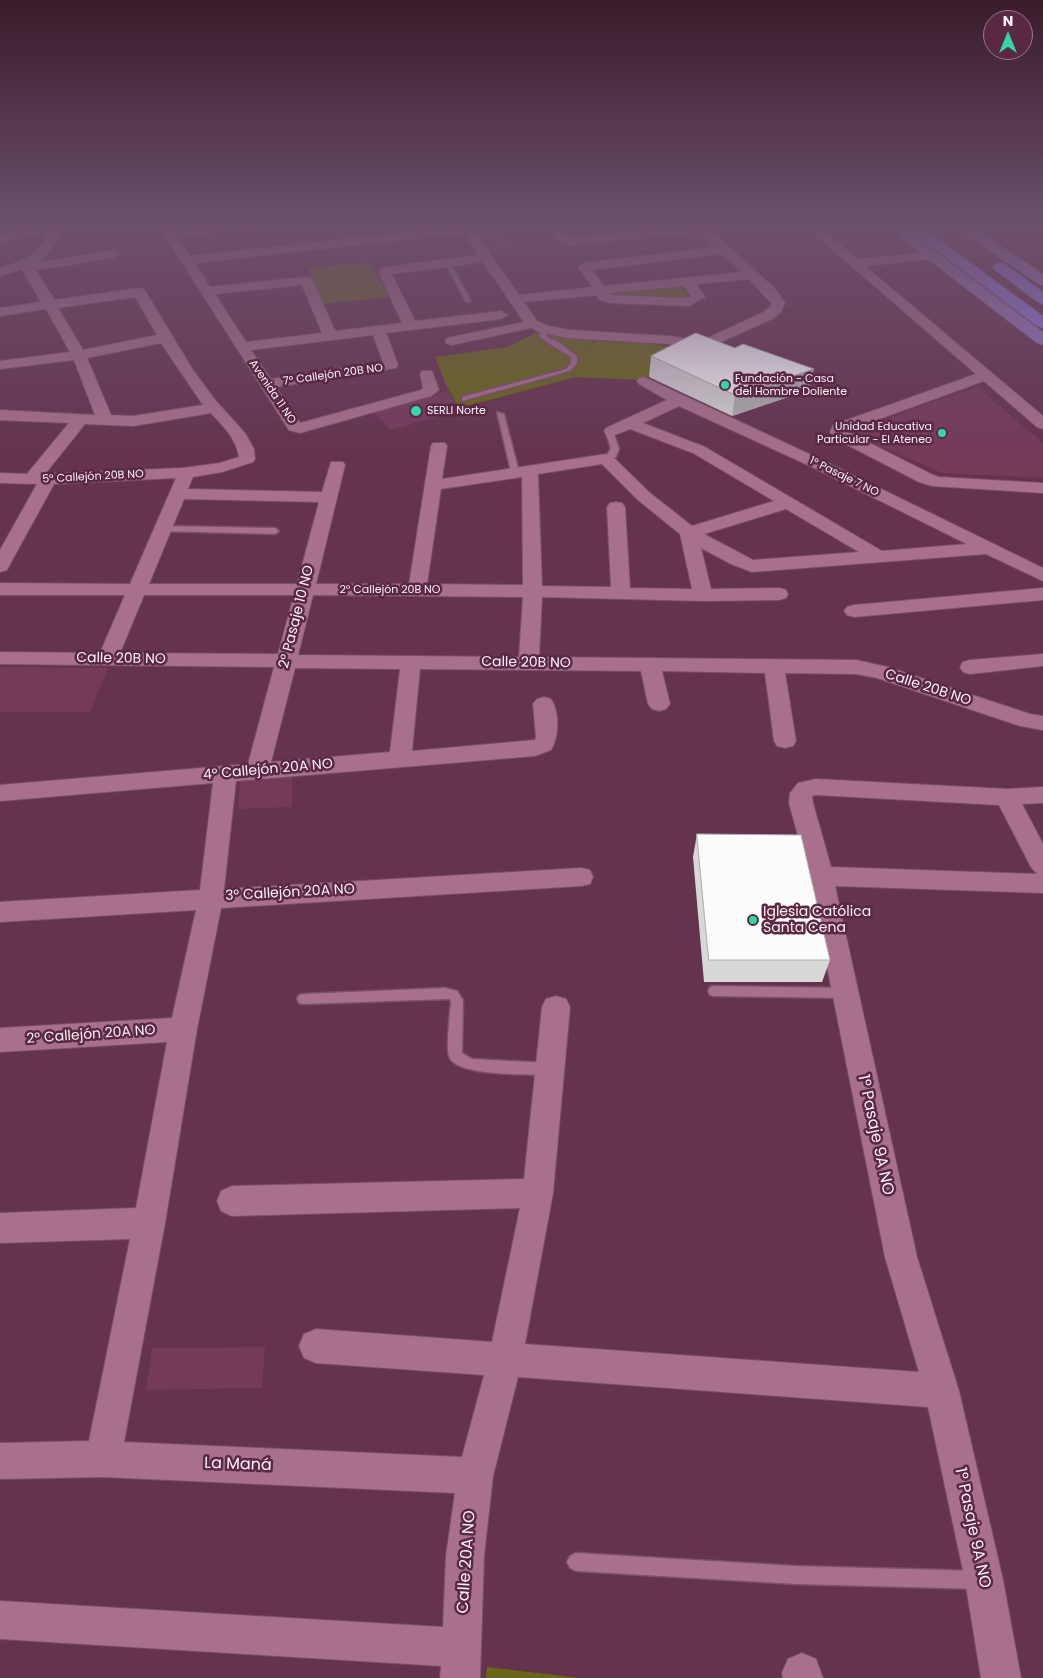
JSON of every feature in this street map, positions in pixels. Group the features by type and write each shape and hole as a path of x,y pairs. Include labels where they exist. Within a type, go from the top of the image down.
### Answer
{"highway":[{"path":"1016,303 1043,323"}],"main road":[{"path":"995,303 1043,340"}],"street":[{"path":"0,312 54,303"},
{"path":"0,416 133,422 214,408 165,338 145,303"},
{"name":"Avenida 11 NO","path":"215,303 295,427 300,428 426,393 431,387 427,374"},
{"path":"316,303 330,336"},
{"path":"400,303 412,326"},
{"path":"520,303 532,324"},
{"path":"452,341 532,324 546,330 569,334 668,340 706,348 767,316 776,310 778,303"},
{"path":"903,303 1043,424"},
{"path":"49,304 79,355 105,421"},
{"path":"242,347 501,315"},
{"name":"7° Callejón 20B NO","path":"267,384 388,367 391,363 378,330"},
{"path":"0,365 79,355 165,338"},
{"path":"987,375 839,428 838,432 842,436 917,474 938,482 1043,488"},
{"name":"1° Pasaje 7 NO","path":"644,381 679,400 816,462 1043,575"},
{"path":"612,431 679,400"},
{"name":"5° Callejón 20B NO","path":"0,478 39,480 187,472 234,465 248,459 247,450 237,434 222,414 214,408"},
{"path":"0,566 39,480 80,420"},
{"path":"630,423 699,450 880,556"},
{"path":"417,590 439,446"},
{"path":"434,485 606,459 640,494 689,533 737,562 752,566 991,548"},
{"name":"2° Pasaje 10 NO","path":"258,770 337,465"},
{"path":"523,471 532,591 529,663"},
{"path":"107,659 187,472"},
{"path":"178,494 328,497"},
{"path":"689,533 787,503"},
{"path":"616,507 621,592"},
{"path":"689,533 703,595"},
{"name":"2° Callejón 20B NO","path":"0,589 417,590 621,592 703,595 779,594"},
{"path":"854,612 1043,594"},
{"name":"Calle 20B NO","path":"0,658 867,668 1028,721 1043,723"},
{"path":"970,666 1043,660"},
{"path":"400,759 411,662"},
{"path":"650,664 659,704"},
{"path":"774,666 785,741"},
{"name":"4° Callejón 20A NO","path":"0,793 535,748 543,745 547,737 544,704"},
{"path":"103,1459 150,1223 183,1029 211,898 226,773"},
{"name":"1º Pasaje 9A NO","path":"1001,1678 984,1580 942,1391 902,1257 821,876 801,803 801,793 806,789 816,787 1007,797"},
{"path":"1043,795 1007,797 1043,867"},
{"path":"821,876 1043,884"},
{"name":"3° Callejón 20A NO","path":"0,912 581,877"},
{"name":"Calle 20A NO","path":"461,1663 464,1556 475,1476 506,1358 538,1193 556,1007"},
{"name":"2° Callejón 20A NO","path":"0,1040 183,1029"},
{"path":"232,1201 538,1193"},
{"path":"0,1228 150,1223"},
{"path":"316,1346 506,1358 942,1391"},
{"name":"La Maná","path":"0,1462 103,1459 475,1476"},
{"path":"0,1620 461,1663"}],"lane":[{"path":"465,399 568,370 574,363 574,356 559,345 543,337 542,335 546,330"},
{"path":"500,414 523,471"},
{"path":"606,459 613,455 615,449 610,434 612,431"},
{"path":"163,529 275,530"},
{"path":"714,991 845,994"},
{"path":"303,999 445,993 453,995 457,1000 455,1055 459,1060 471,1065 549,1069"},
{"path":"576,1562 796,1575 984,1580"}],"shaded area":[{"path":"536,333 594,340 590,347 595,341 633,342 682,349 694,353 643,380 573,377 582,357 572,378 459,408 447,387 435,357 507,347"},
{"name":"Unidad Educativa Particular - El Ateneo","path":"977,387 1043,443 1043,478 942,473 853,434 853,432"},
{"name":"SERLI Norte","path":"448,391 459,410 391,430 373,412"},
{"path":"0,667 108,668 90,712 0,712"},
{"path":"292,774 292,807 238,809 240,779"},
{"path":"265,1347 262,1388 146,1390 152,1348"},
{"path":"487,1667 579,1678 486,1678"}],"building":[{"path":"696,333 735,348 743,344 814,369 735,395 651,356"},
{"name":"Iglesia Católica Santa Cena","path":"697,834 801,835 830,960 709,960"}],"place":[{"name":"Fundación - Casa del Hombre Doliente","path":"725,385"},
{"name":"SERLI Norte","path":"416,411"},
{"name":"Unidad Educativa Particular - El Ateneo","path":"942,433"},
{"name":"Iglesia Católica Santa Cena","path":"753,920"}]}
